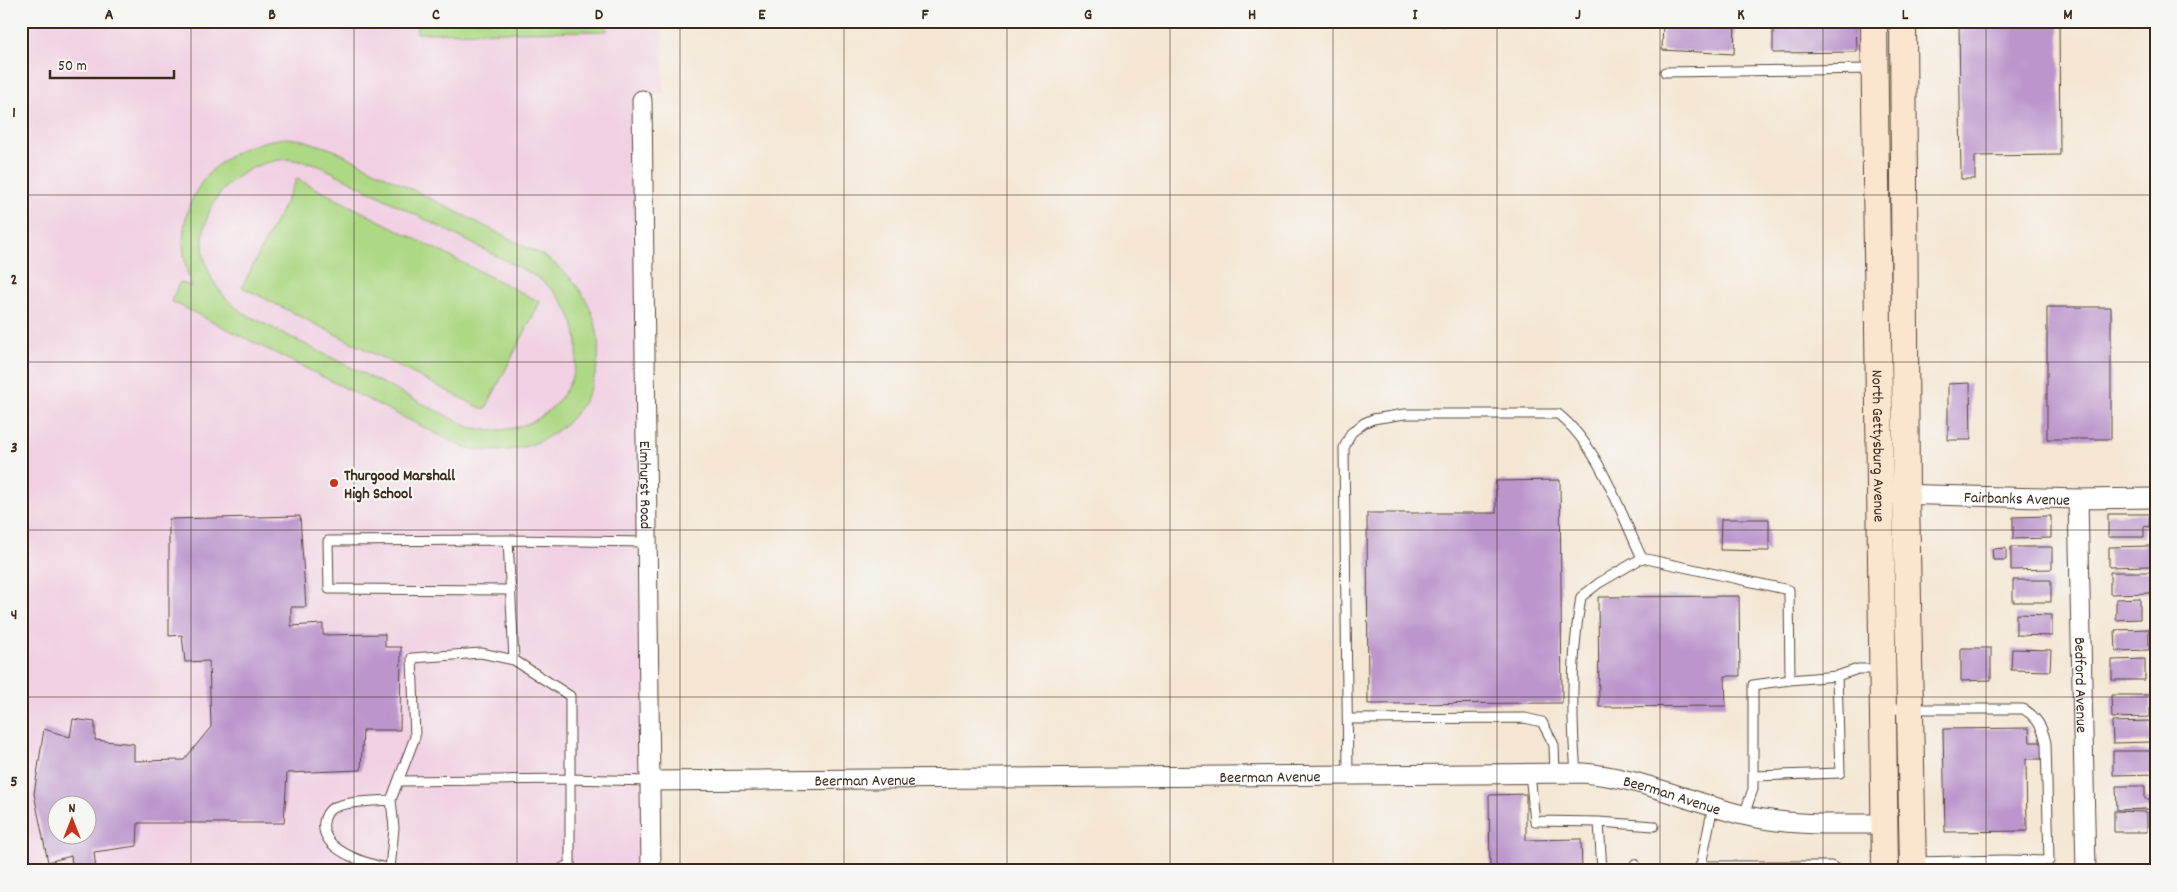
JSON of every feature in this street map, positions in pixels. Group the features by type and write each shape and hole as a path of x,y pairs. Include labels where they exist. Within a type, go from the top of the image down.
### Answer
{"main road":[{"name":"North Gettysburg Avenue","path":"1874,21 1880,494 1896,669 1910,709 1913,867"},
{"name":"North Gettysburg Avenue","path":"1885,871 1882,709 1896,669 1906,495 1903,21"}],"street":[{"name":"Elmhurst Road","path":"642,100 651,871"},
{"name":"Fairbanks Avenue","path":"1880,494 2078,499 2156,498"},
{"name":"Bedford Avenue","path":"2078,499 2086,871"},
{"name":"Beerman Avenue","path":"650,781 1576,773 1621,778 1744,815 1804,824 1884,824"}],"lane":[{"path":"1665,72 1874,69"},
{"path":"1348,775 1344,448 1351,433 1364,423 1373,419 1405,414 1558,414 1573,427 1597,462 1642,558"},
{"path":"508,540 514,660"},
{"path":"511,590 329,590 328,541 508,540 648,542"},
{"path":"1576,773 1571,722 1574,636 1581,597 1599,583 1642,558 1789,590 1790,680"},
{"path":"390,869 394,828 391,800 415,737 412,658 481,654 514,660 570,696 570,864 557,871"},
{"path":"1744,815 1753,789 1754,776 1753,685 1837,676 1858,669 1896,669"},
{"path":"1754,776 1840,773 1837,676"},
{"path":"1882,709 2023,709 2036,719 2043,730 2046,743 2049,861 2004,860 1955,866 1913,867"},
{"path":"1348,718 1525,718 1542,722 1554,745 1556,773"},
{"path":"1530,774 1535,820 1654,826"},
{"path":"399,780 570,779 650,781"},
{"path":"391,800 340,805 330,810 325,817 323,827 327,838 351,857 401,871"},
{"path":"1713,806 1700,868 1831,866 1840,871"},
{"path":"1599,822 1602,871"},
{"path":"2004,860 2004,871"}],"shaded area":[{"name":"Thurgood Marshall High School","path":"21,21 662,21 664,92 642,99 651,871 21,871"}],"green space":[{"path":"417,21 606,21 607,31 417,33"},
{"path":"287,138 303,140 334,150 542,255 575,284 594,318 598,354 591,388 572,417 544,439 507,450 463,447 171,301 180,282 192,287 185,259 184,233 188,209 199,187 214,168 234,154 259,143","holes":["287,159 312,163 532,274 559,297 573,324 577,352 571,380 556,403 533,421 504,430 469,427 249,316 225,297 210,274 203,249 205,224 215,200 233,181 257,166"]},
{"path":"297,179 540,302 485,410 242,287"}],"building":[{"path":"1440,21 1487,21 1487,25 1440,26"},
{"path":"1663,21 1735,21 1734,54 1662,50"},
{"path":"1773,21 1856,21 1857,52 1773,53"},
{"path":"1959,21 2059,21 2060,155 1975,156 1975,179 1961,179"},
{"path":"2047,307 2111,307 2111,439 2047,439"},
{"path":"1970,383 1971,440 1948,440 1948,384"},
{"path":"1560,480 1562,703 1368,704 1367,513 1496,513 1496,481"},
{"path":"2108,514 2150,514 2149,527 2144,526 2144,537 2108,537"},
{"path":"300,516 306,607 291,607 291,626 323,624 323,635 385,634 385,647 401,647 400,730 363,730 361,770 287,773 284,823 138,823 137,846 94,852 96,870 73,871 71,856 48,862 34,794 44,729 70,737 73,719 95,722 95,740 134,744 134,761 184,760 211,727 209,661 185,662 182,635 169,636 169,519"},
{"path":"2051,516 2051,538 2013,539 2013,517"},
{"path":"1721,519 1769,519 1769,551 1720,550"},
{"path":"2150,546 2151,566 2109,567 2109,547"},
{"path":"2011,547 2052,547 2052,569 2011,570"},
{"path":"2006,548 2006,560 1993,560 1992,549"},
{"path":"2110,572 2152,572 2152,593 2110,594"},
{"path":"2013,580 2051,580 2051,602 2013,602"},
{"path":"1739,596 1740,676 1725,676 1726,706 1599,707 1598,597"},
{"path":"2140,598 2140,619 2116,620 2116,599"},
{"path":"2016,614 2052,615 2052,636 2016,635"},
{"path":"2149,629 2149,650 2116,651 2115,630"},
{"path":"1961,648 1991,648 1991,680 1961,681"},
{"path":"2012,649 2051,650 2050,671 2011,670"},
{"path":"2145,659 2145,680 2112,680 2112,660"},
{"path":"2111,695 2150,695 2150,717 2112,718"},
{"path":"2150,721 2151,742 2113,743 2112,722"},
{"path":"2029,728 2030,742 2042,742 2043,759 2026,759 2027,831 1945,832 1943,729"},
{"path":"2113,751 2156,751 2156,774 2113,775"},
{"path":"2116,786 2145,786 2145,799 2150,799 2150,809 2117,810"},
{"path":"1526,794 1526,840 1581,839 1582,871 1490,871 1489,795"},
{"path":"2114,811 2147,812 2147,832 2114,832"}],"place":[{"name":"Thurgood Marshall High School","path":"334,483"}]}
